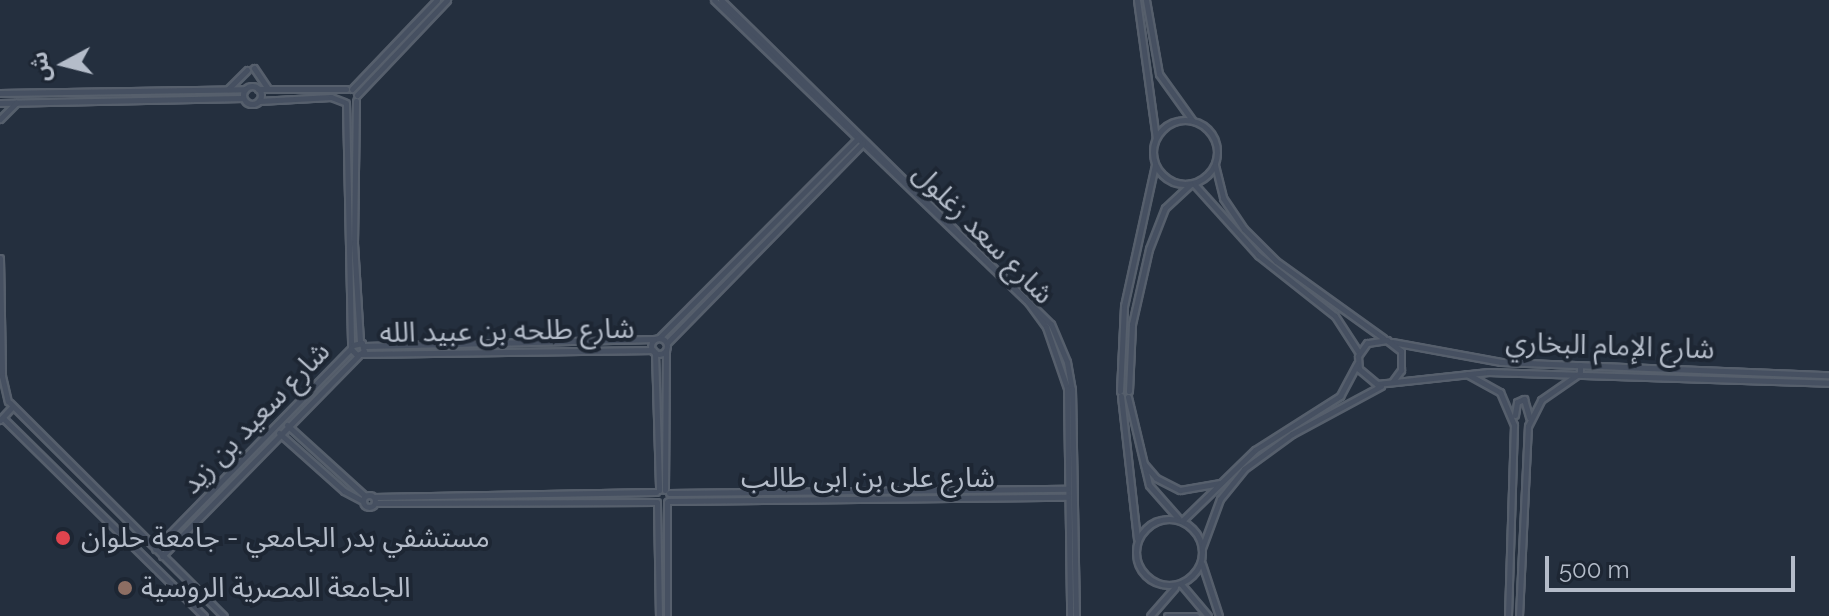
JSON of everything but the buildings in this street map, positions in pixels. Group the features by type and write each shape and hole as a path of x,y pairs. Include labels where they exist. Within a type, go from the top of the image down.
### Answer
{"street":[{"path":"345,102 437,0"},
{"path":"345,102 447,0"},
{"name":"شارع سعد زغلول","path":"714,0 727,9 1044,314 1067,362 1073,419 1072,586"},
{"name":"شارع سعد زغلول","path":"721,0 860,140 897,171"},
{"path":"1137,0 1156,139 1155,165 1124,307 1124,394 1137,561 1146,576 1162,585 1179,584"},
{"path":"1146,0 1159,74 1192,121 1214,138 1215,165 1223,198 1244,229 1276,261 1391,342 1403,357 1393,381 1272,447 1220,499 1202,548 1201,560 1206,590 1219,616"},
{"path":"227,93 250,69 270,92"},
{"path":"0,103 227,93 245,89 353,94"},
{"path":"243,98 245,89"},
{"path":"258,89 259,101"},
{"path":"0,93 227,93 251,104 270,92"},
{"path":"333,94 345,102"},
{"name":"شارع سعيد بن زيد","path":"214,494 287,424 344,362 357,334 353,94"},
{"path":"0,119 21,101"},
{"name":"شارع سعيد بن زيد","path":"345,102 352,112"},
{"path":"1156,139 1171,123 1192,121"},
{"path":"667,616 662,513 657,502 662,488 660,363 666,347 674,331 860,140"},
{"path":"1155,165 1166,178 1193,184 1258,255 1335,316 1359,353"},
{"path":"1202,548 1197,534 1153,493 1139,457 1124,394 1134,309 1161,215 1215,165"},
{"path":"0,258 2,376 11,412 2,420 17,431 110,528 204,616"},
{"name":"شارع سعد زغلول","path":"993,265 1040,317 1058,350 1067,388 1073,616"},
{"path":"1124,307 1134,309"},
{"path":"657,338 674,331"},
{"name":"شارع سعيد بن زيد","path":"357,334 363,344"},
{"path":"657,338 666,347"},
{"path":"657,338 654,351 660,363"},
{"name":"شارع طلحه بن عبيد الله","path":"360,355 379,351 639,345 657,338"},
{"path":"1137,543 1152,522 1181,520 1264,443 1340,396 1358,363 1359,353 1367,343 1384,339"},
{"name":"شارع الإمام البخاري","path":"1391,342 1474,359 1829,375"},
{"path":"352,346 363,344 360,355"},
{"name":"شارع طلحه بن عبيد الله","path":"363,344 379,351"},
{"name":"شارع طلحه بن عبيد الله","path":"639,345 654,351 666,347"},
{"path":"352,346 360,355"},
{"name":"شارع سعيد بن زيد","path":"155,549 194,515 344,362 360,355"},
{"path":"1358,363 1366,379 1383,384"},
{"path":"1528,426 1548,392 1580,373 1580,365"},
{"path":"1458,373 1493,386 1505,399 1514,425"},
{"name":"شارع الإمام البخاري","path":"1393,381 1458,373 1580,373 1829,383"},
{"path":"0,397 9,402 25,421 115,504 155,549 224,616"},
{"path":"1508,616 1515,404 1524,399 1530,405 1519,616"},
{"path":"17,431 25,421"},
{"path":"287,424 291,436 344,491 374,500"},
{"path":"278,433 291,436"},
{"path":"1139,457 1156,478 1180,490 1221,483"},
{"path":"659,616 662,513 668,502 662,488"},
{"name":"شارع على بن ابى طالب","path":"374,500 643,496 662,488 679,496 1053,494 1068,497"},
{"name":"شارع على بن ابى طالب","path":"1053,494 1068,489"},
{"path":"1212,493 1220,499"},
{"name":"شارع على بن ابى طالب","path":"643,496 657,502 668,502 679,496"},
{"path":"364,499 368,507 374,500"},
{"name":"شارع سعيد بن زيد","path":"162,556 194,515"},
{"path":"1150,616 1201,560"},
{"path":"1179,584 1208,616"},
{"path":"1167,616 1196,616"}],"place":[{"name":"مستشفي بدر الجامعي - جامعة حلوان","path":"63,538"},
{"name":"الجامعة المصرية الروسية","path":"125,588"}]}
